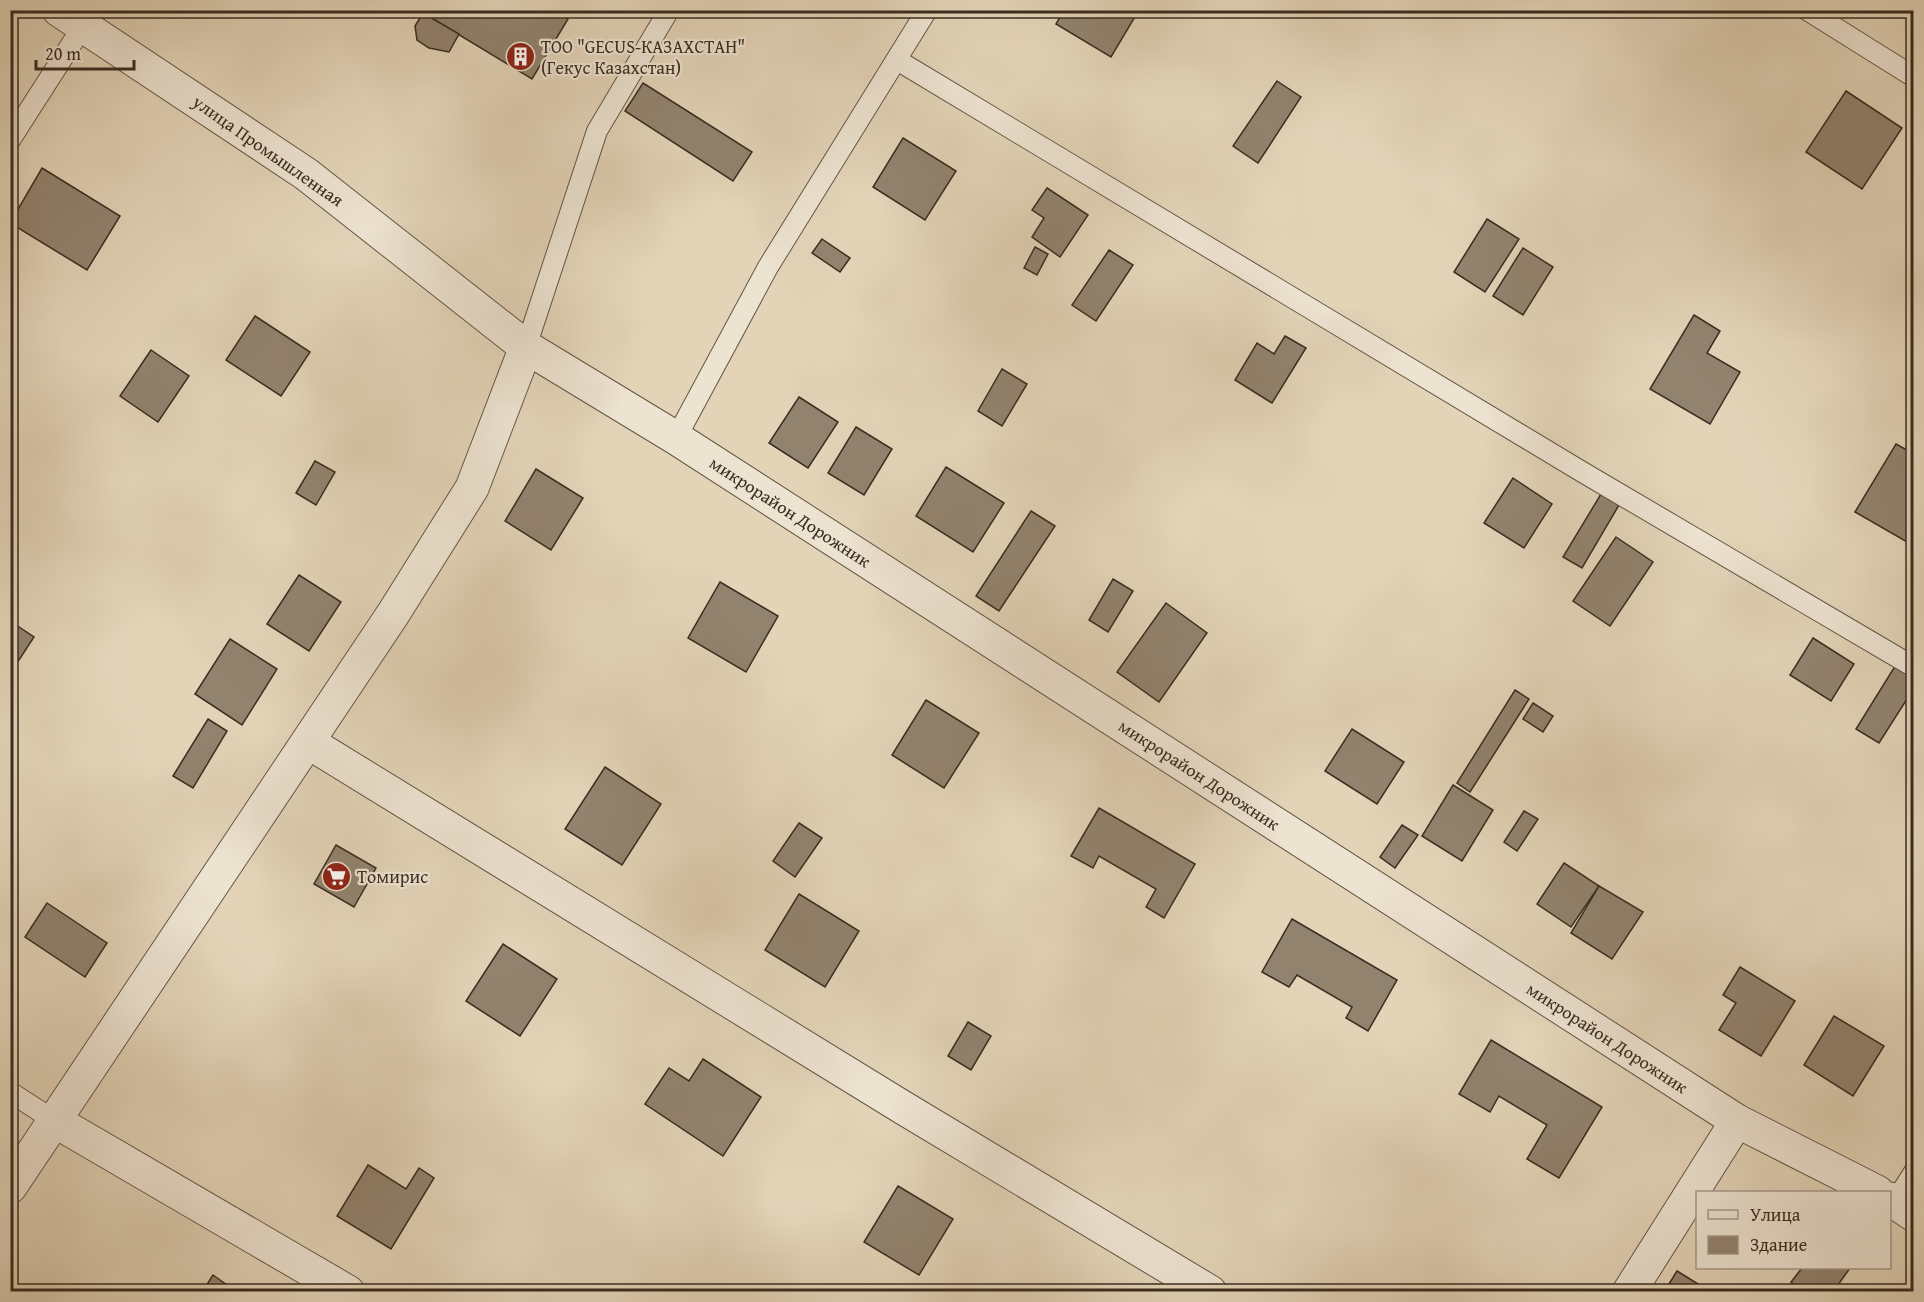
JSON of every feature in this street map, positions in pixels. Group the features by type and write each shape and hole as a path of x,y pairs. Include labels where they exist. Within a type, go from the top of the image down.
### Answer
{"street":[{"name":"улица Промышленная","path":"71,18 306,174 526,347"},
{"name":"микрорайон Дорожник","path":"526,347 676,438 1737,1121 1873,1191"},
{"path":"10,1187 393,614 472,488 526,347"},
{"path":"308,742 902,1107 1210,1292"},
{"path":"55,1121 348,1292"},
{"path":"1629,1292 1737,1121"}],"lane":[{"path":"526,347 597,130 669,10"},
{"path":"676,438 768,267 927,10"},
{"path":"1807,10 1914,77"},
{"path":"10,140 71,18"},
{"path":"897,60 1584,473 1914,667"},
{"path":"10,1092 55,1121"},
{"path":"1894,1202 1914,1172"}],"building":[{"name":"ТОО \"GECUS-КАЗАХСТАН\" (Гекус Казахстан)","path":"418,10 554,10 568,19 532,79"},
{"path":"1064,10 1139,10 1111,57 1056,24"},
{"path":"423,13 459,34 449,52 429,48 417,40 415,26"},
{"path":"1277,81 1301,97 1258,163 1233,146"},
{"path":"643,83 752,152 733,181 625,111"},
{"path":"1846,91 1902,128 1862,189 1806,152"},
{"path":"903,138 956,171 925,220 873,187"},
{"path":"42,168 120,216 87,270 10,223"},
{"path":"1047,188 1088,215 1060,257 1032,237 1044,218 1032,210"},
{"path":"1487,219 1519,239 1485,292 1454,272"},
{"path":"822,239 850,258 840,272 812,253"},
{"path":"1035,247 1048,254 1037,275 1024,268"},
{"path":"1523,248 1553,267 1523,315 1493,296"},
{"path":"1109,250 1133,265 1096,321 1072,305"},
{"path":"1694,315 1720,331 1707,353 1740,372 1710,424 1650,389"},
{"path":"255,316 310,352 281,396 226,360"},
{"path":"1285,336 1306,348 1272,403 1235,380 1257,343 1274,354"},
{"path":"151,350 189,376 158,422 120,396"},
{"path":"1002,369 1027,384 1002,426 978,411"},
{"path":"799,397 838,422 808,468 769,443"},
{"path":"856,427 892,449 864,495 828,473"},
{"path":"1896,444 1914,454 1914,546 1855,512"},
{"path":"315,461 335,472 316,505 296,493"},
{"path":"946,467 1004,503 973,552 916,516"},
{"path":"536,469 583,498 551,550 505,521"},
{"path":"1513,478 1552,504 1524,548 1484,523"},
{"path":"1601,494 1619,505 1582,568 1563,557"},
{"path":"1031,511 1055,526 999,611 976,596"},
{"path":"1616,537 1653,562 1610,626 1573,601"},
{"path":"299,575 341,602 309,651 267,624"},
{"path":"1113,579 1133,591 1108,632 1089,620"},
{"path":"720,582 778,616 746,672 688,638"},
{"path":"1166,603 1207,633 1159,702 1117,672"},
{"path":"10,621 34,637 17,663 10,659"},
{"path":"1813,638 1854,664 1831,701 1790,675"},
{"path":"230,639 277,669 242,725 195,694"},
{"path":"1897,663 1914,673 1914,688 1879,743 1856,729"},
{"path":"1515,690 1529,699 1470,792 1457,783"},
{"path":"926,700 979,733 944,788 892,755"},
{"path":"1533,703 1553,716 1543,732 1523,719"},
{"path":"208,719 227,731 193,788 173,776"},
{"path":"1352,729 1404,762 1377,804 1325,771"},
{"path":"605,767 661,804 622,865 565,829"},
{"path":"1453,785 1493,810 1462,861 1422,836"},
{"path":"1099,808 1195,864 1164,918 1146,907 1156,889 1099,856 1093,868 1071,856"},
{"path":"1524,811 1538,819 1517,851 1504,842"},
{"path":"799,823 822,838 795,877 773,861"},
{"path":"1402,825 1418,835 1395,868 1380,857"},
{"path":"336,845 376,868 354,907 314,884"},
{"path":"1564,863 1599,886 1571,927 1537,904"},
{"path":"1599,886 1643,912 1612,959 1571,933"},
{"path":"799,894 859,931 825,987 765,950"},
{"path":"47,903 107,943 85,977 25,937"},
{"path":"1292,919 1397,980 1368,1031 1346,1018 1352,1007 1297,975 1289,987 1262,972"},
{"path":"503,944 557,979 520,1036 466,1001"},
{"path":"1740,967 1795,1001 1761,1056 1719,1030 1736,1003 1723,995"},
{"path":"1834,1016 1884,1046 1853,1096 1804,1065"},
{"path":"968,1022 991,1036 971,1070 948,1056"},
{"path":"1491,1040 1602,1107 1559,1178 1527,1159 1547,1125 1499,1096 1490,1112 1459,1094"},
{"path":"703,1059 761,1097 723,1156 645,1104 669,1068 689,1081"},
{"path":"368,1165 406,1189 419,1168 434,1178 391,1249 337,1216"},
{"path":"898,1186 953,1219 919,1275 864,1242"},
{"path":"1801,1269 1849,1269 1833,1292 1804,1292 1791,1282"},
{"path":"1677,1271 1711,1292 1664,1292"},
{"path":"213,1275 237,1292 202,1292"}],"place":[{"name":"ТОО \"GECUS-КАЗАХСТАН\" (Гекус Казахстан)","path":"520,57"},
{"name":"Томирис","path":"336,877"}]}
